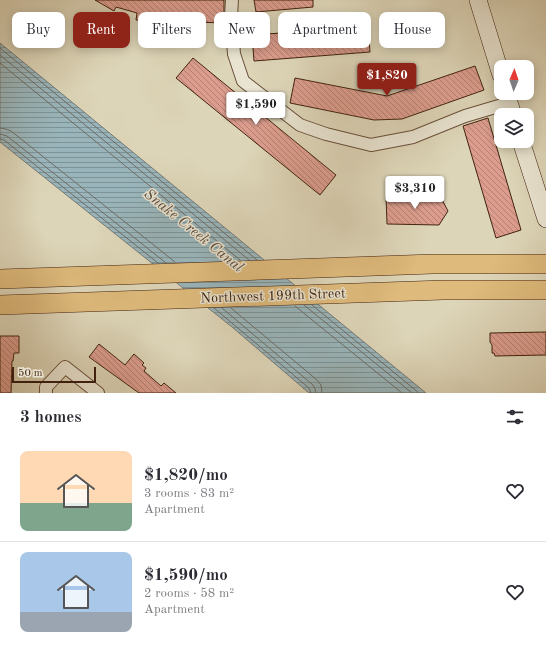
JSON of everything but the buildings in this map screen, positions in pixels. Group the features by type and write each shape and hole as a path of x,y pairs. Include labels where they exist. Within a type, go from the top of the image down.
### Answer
{"main road":[{"name":"Northwest 199th Street","path":"0,279 433,264 546,264"},
{"name":"Northwest 199th Street","path":"0,305 318,293 443,290 546,290"}],"street":[{"path":"232,0 231,16 234,54 243,81 300,125 326,134 371,145 413,137 465,116 510,104"},
{"path":"478,0 496,60"},
{"path":"523,148 546,219"},
{"path":"46,393 46,388 65,367 98,393"}],"water":[{"name":"Snake Creek Canal","path":"0,43 426,393 309,393 232,327 0,142"}]}
